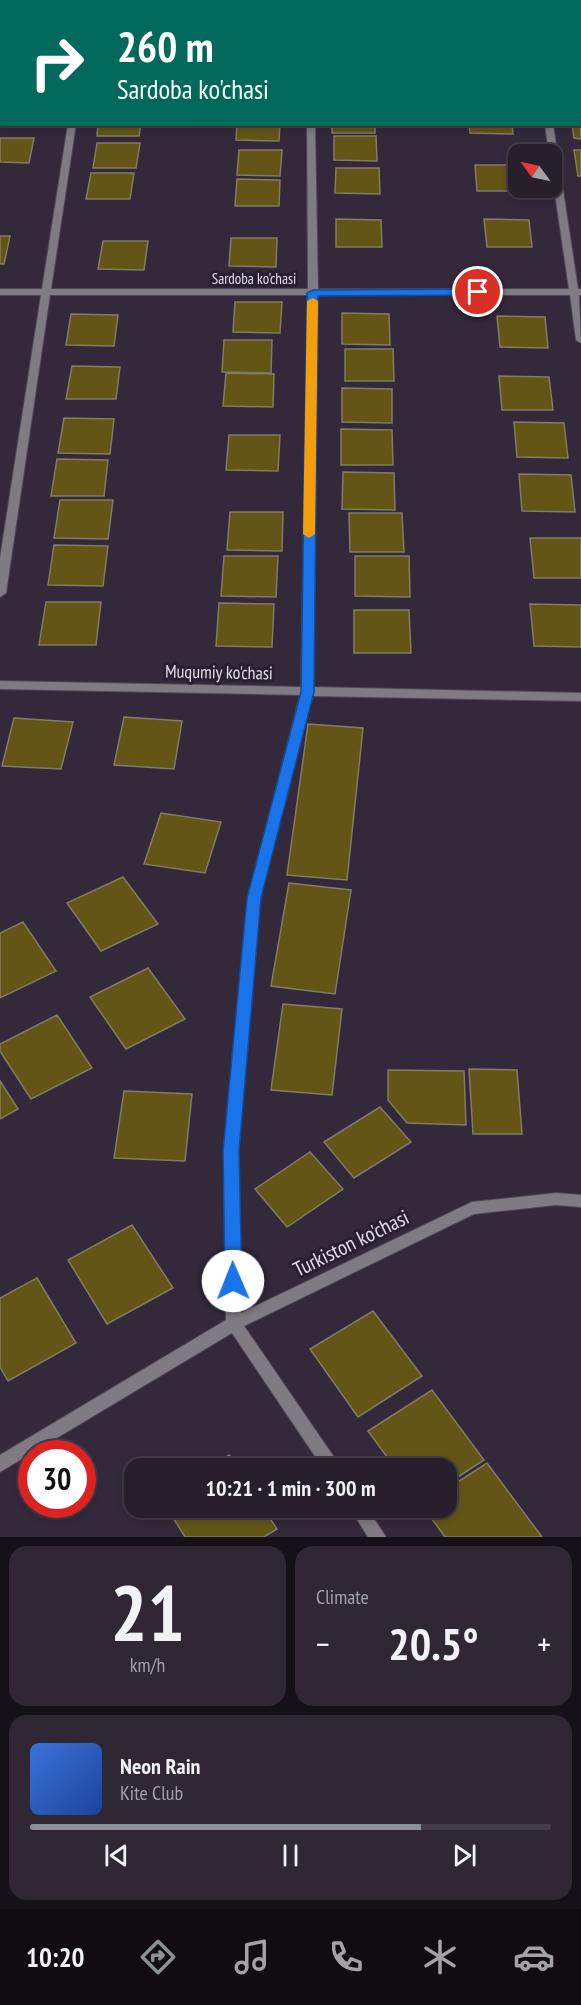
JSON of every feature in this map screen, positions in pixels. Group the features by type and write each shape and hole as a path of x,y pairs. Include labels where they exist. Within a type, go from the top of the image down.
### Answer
{"street":[{"path":"0,593 72,126"},
{"path":"311,126 313,293 307,692 254,898 231,1151 234,1324 325,1458"},
{"path":"549,126 577,292 581,340"},
{"name":"Sardoba ko'chasi","path":"0,292 577,292"},
{"name":"Muqumiy ko'chasi","path":"0,685 581,697"},
{"name":"Turkiston ko'chasi","path":"0,1464 234,1324 472,1208 556,1199 581,1201"},
{"path":"365,1518 378,1537"}],"building":[{"path":"98,126 141,126 139,136 97,136"},
{"path":"237,126 280,126 279,141 236,140"},
{"path":"332,126 375,126 375,133 332,133"},
{"path":"469,126 512,126 513,134 470,133"},
{"path":"572,126 580,126 581,139 574,138"},
{"path":"334,136 376,136 377,161 334,160"},
{"path":"0,138 34,138 29,163 0,162"},
{"path":"97,143 140,143 136,168 93,168"},
{"path":"239,150 282,150 280,176 237,175"},
{"path":"574,150 581,150 581,176 578,176"},
{"path":"475,165 508,165 508,191 477,191"},
{"path":"336,168 379,168 380,194 335,193"},
{"path":"91,173 134,173 130,199 86,199"},
{"path":"237,179 280,180 279,206 235,206"},
{"path":"336,219 381,220 382,247 336,247"},
{"path":"484,219 529,220 532,247 487,247"},
{"path":"0,236 10,236 4,264 0,264"},
{"path":"231,238 277,238 276,267 229,266"},
{"path":"103,241 148,241 144,270 98,269"},
{"path":"235,302 282,302 280,333 233,332"},
{"path":"342,313 389,314 390,345 342,344"},
{"path":"71,314 118,315 114,346 66,345"},
{"path":"497,316 545,317 548,348 500,347"},
{"path":"224,340 272,340 271,373 222,372"},
{"path":"345,349 393,349 394,381 345,381"},
{"path":"72,366 120,367 116,399 66,399"},
{"path":"226,373 274,374 273,407 223,406"},
{"path":"499,376 549,377 553,410 502,410"},
{"path":"342,388 392,389 392,423 342,422"},
{"path":"64,418 114,419 110,454 58,453"},
{"path":"514,422 564,423 568,458 517,457"},
{"path":"341,429 392,430 393,465 341,465"},
{"path":"229,435 280,435 278,471 226,470"},
{"path":"57,459 108,460 104,496 51,496"},
{"path":"343,472 394,473 395,510 342,509"},
{"path":"519,474 571,475 575,512 522,511"},
{"path":"60,500 113,500 108,539 54,538"},
{"path":"230,512 283,512 282,551 227,550"},
{"path":"349,513 402,513 404,552 350,552"},
{"path":"530,538 581,538 581,578 534,578"},
{"path":"54,545 108,546 103,586 48,585"},
{"path":"224,556 278,556 276,597 221,596"},
{"path":"355,556 409,556 410,597 355,596"},
{"path":"46,602 101,602 96,645 39,645"},
{"path":"219,603 274,604 272,647 216,646"},
{"path":"530,604 581,605 581,647 534,646"},
{"path":"354,610 409,610 411,653 354,653"},
{"path":"124,717 182,721 174,769 114,765"},
{"path":"14,718 73,722 61,769 2,766"},
{"path":"308,724 363,728 347,880 287,875"},
{"path":"161,813 221,822 205,873 144,864"},
{"path":"123,877 158,924 101,951 67,903"},
{"path":"289,883 351,890 335,994 271,986"},
{"path":"23,922 56,971 0,998 0,933"},
{"path":"148,968 185,1019 126,1049 90,997"},
{"path":"283,1004 342,1009 332,1095 271,1090"},
{"path":"57,1015 92,1068 31,1099 0,1051 0,1044"},
{"path":"469,1069 517,1070 522,1134 473,1134"},
{"path":"388,1070 464,1071 466,1125 407,1123 388,1100"},
{"path":"0,1081 18,1109 0,1119"},
{"path":"124,1091 192,1094 185,1161 114,1158"},
{"path":"380,1107 411,1142 354,1178 324,1142"},
{"path":"310,1152 343,1189 287,1227 255,1189"},
{"path":"132,1225 173,1288 107,1324 68,1260"},
{"path":"37,1278 76,1343 8,1381 0,1367 0,1298"},
{"path":"373,1311 422,1376 358,1417 310,1349"},
{"path":"432,1390 484,1460 457,1478 457,1458 388,1458 368,1431"},
{"path":"487,1463 542,1537 445,1537 431,1518 457,1518 457,1482"},
{"path":"173,1518 270,1518 277,1529 264,1537 185,1537"}],"slow traffic":[{"path":"309,534 313,301"}],"route":[{"path":"233,1281 231,1151 254,898 307,692 313,293 478,292"}]}
